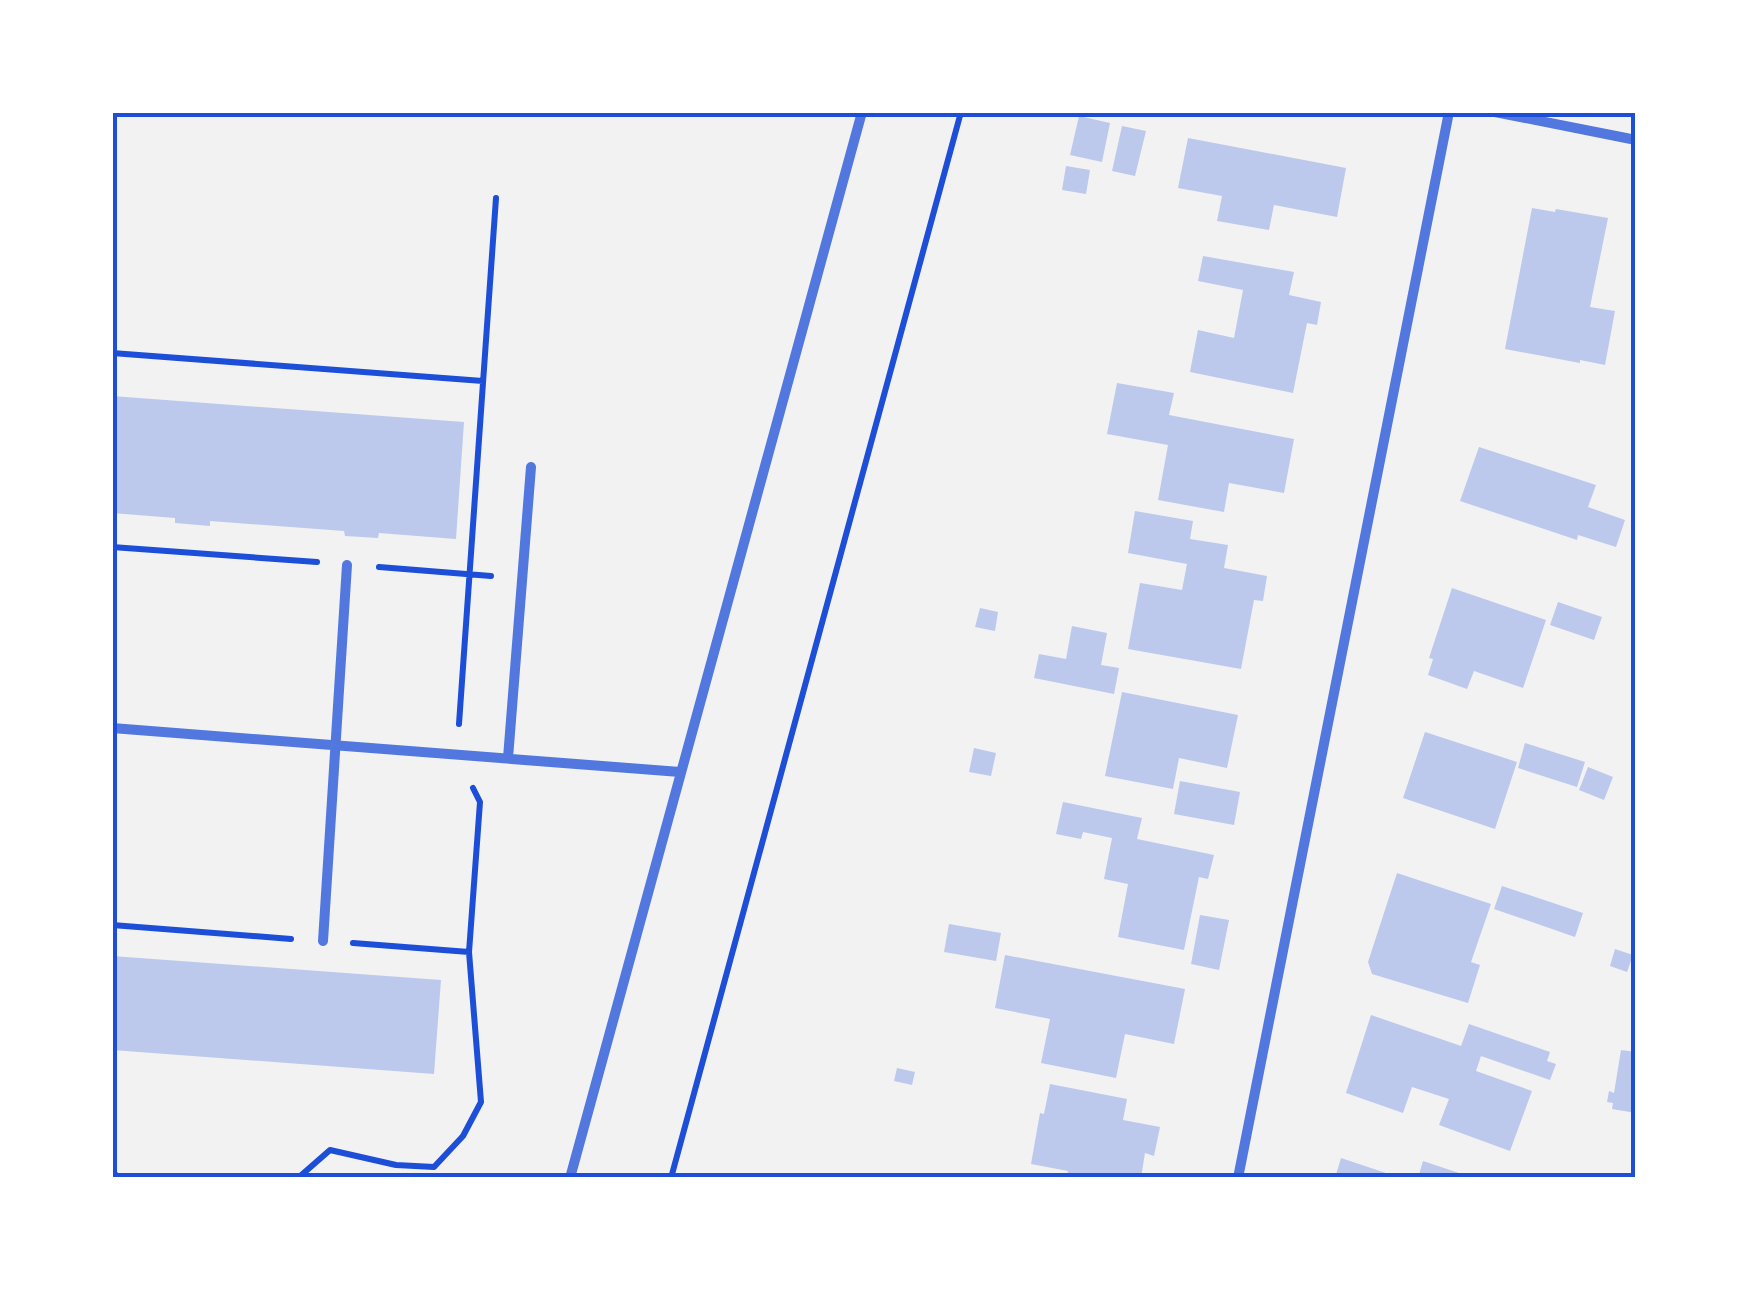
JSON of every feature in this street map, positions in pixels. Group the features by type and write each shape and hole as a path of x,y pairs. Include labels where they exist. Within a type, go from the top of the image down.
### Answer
{"street":[{"path":"570,1178 862,112"},
{"path":"1238,1178 1450,112"},
{"path":"1496,112 1636,140"},
{"path":"508,758 532,467"},
{"path":"322,941 347,565"},
{"path":"112,728 680,772"}],"path":[{"path":"671,1178 961,112"},
{"path":"456,754 496,198"},
{"path":"112,353 483,381"},
{"path":"298,1178 330,1150 396,1166 434,1167 463,1136 481,1102 469,952"},
{"path":"112,1171 119,1178"}],"building":[{"path":"1079,116 1110,123 1102,162 1070,155"},
{"path":"1122,126 1146,131 1135,176 1112,171"},
{"path":"1188,138 1346,168 1337,217 1274,205 1269,230 1217,221 1222,196 1178,188"},
{"path":"1066,166 1090,170 1086,194 1062,190"},
{"path":"1532,208 1608,218 1590,307 1615,311 1605,365 1505,349"},
{"path":"1203,256 1294,272 1289,295 1321,302 1317,325 1307,323 1293,393 1190,372 1198,330 1234,338 1243,290 1198,281"},
{"path":"1117,383 1174,393 1169,415 1294,439 1284,493 1229,483 1224,512 1158,500 1168,445 1107,434"},
{"path":"112,396 464,422 456,539 379,533 378,538 345,536 344,531 210,521 210,526 175,523 175,518 112,513"},
{"path":"1479,447 1596,485 1588,507 1625,520 1616,547 1578,535 1577,540 1460,501"},
{"path":"1135,511 1193,521 1190,539 1228,545 1224,568 1267,576 1263,601 1254,600 1241,669 1128,649 1140,583 1182,590 1187,564 1128,553"},
{"path":"1452,588 1546,620 1523,688 1474,671 1467,689 1428,675 1433,659 1429,658"},
{"path":"1558,602 1602,617 1594,640 1550,625"},
{"path":"980,608 998,612 995,631 975,627"},
{"path":"1072,626 1107,633 1101,665 1119,668 1114,694 1034,678 1039,654 1066,659"},
{"path":"1122,692 1238,715 1227,768 1179,758 1173,789 1105,776"},
{"path":"1425,732 1517,762 1495,829 1403,798"},
{"path":"1525,743 1585,762 1577,787 1518,768"},
{"path":"974,748 996,753 991,776 969,772"},
{"path":"1588,767 1613,777 1604,800 1579,790"},
{"path":"1180,781 1240,792 1234,825 1174,814"},
{"path":"1063,802 1142,818 1137,839 1214,855 1208,879 1199,877 1184,950 1118,937 1128,884 1104,879 1112,838 1083,832 1081,839 1056,834"},
{"path":"1397,873 1491,904 1471,962 1480,965 1468,1003 1372,974 1368,962"},
{"path":"1502,886 1583,913 1575,937 1494,909"},
{"path":"1200,915 1229,920 1219,970 1191,964"},
{"path":"949,924 1001,933 996,961 944,952"},
{"path":"1615,949 1633,955 1627,972 1610,966"},
{"path":"1005,955 1185,989 1174,1044 1125,1034 1116,1078 1041,1063 1050,1019 995,1008"},
{"path":"112,956 441,980 434,1074 112,1050"},
{"path":"1371,1015 1461,1046 1469,1024 1550,1052 1547,1061 1556,1064 1550,1080 1481,1056 1476,1071 1532,1091 1510,1151 1439,1125 1449,1099 1412,1087 1403,1113 1346,1093"},
{"path":"1621,1050 1636,1052 1636,1113 1612,1109 1613,1103 1607,1102 1609,1091 1614,1093"},
{"path":"897,1068 915,1072 912,1085 894,1081"},
{"path":"1050,1084 1127,1099 1123,1120 1160,1127 1154,1156 1145,1153 1141,1178 1066,1178 1068,1171 1031,1164 1040,1113 1044,1114"},
{"path":"1341,1158 1398,1177 1398,1178 1335,1178"},
{"path":"1423,1161 1471,1177 1471,1178 1418,1178"}]}
